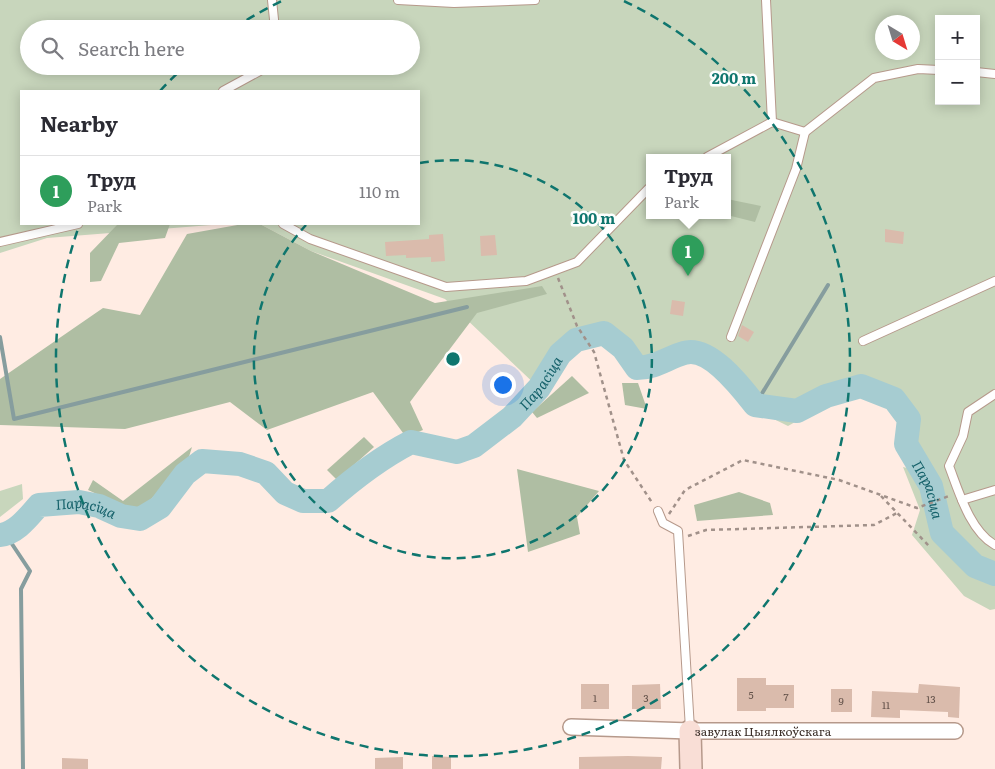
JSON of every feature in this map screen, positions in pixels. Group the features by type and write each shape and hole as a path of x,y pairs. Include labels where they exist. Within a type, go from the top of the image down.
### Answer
{"street":[{"name":"завулак Цыялкоўскага","path":"571,727 690,731 955,731"},
{"path":"690,731 691,769"}],"lane":[{"path":"272,0 274,20"},
{"path":"398,0 454,3 535,0"},
{"path":"766,0 772,122"},
{"path":"731,337 796,169 805,132 874,78 918,69 935,70"},
{"path":"980,72 995,74"},
{"path":"224,90 252,75"},
{"path":"713,154 772,122 805,132"},
{"path":"285,225 310,239 446,287 526,281 577,262 646,191"},
{"path":"0,242 74,225"},
{"path":"863,341 995,281"},
{"path":"995,394 968,412 963,436 949,466 962,500 983,539 995,546"},
{"path":"962,500 995,490"},
{"path":"658,511 663,523 678,531 677,540 690,731"}],"path":[{"path":"555,270 577,326 594,352 624,460 658,511"},
{"path":"663,523 685,490 743,460 839,480 917,508 947,495"},
{"path":"880,495 930,547"},
{"path":"677,540 706,530 874,525 897,513"}],"green space":[{"path":"0,0 995,0 995,609 990,610 964,596 912,535 920,510 903,467 923,472 906,444 909,419 897,404 887,396 869,390 852,394 828,404 788,426 739,402 722,369 706,355 686,352 650,368 637,368 623,348 604,333 576,340 560,354 539,388 445,299 311,251 262,225 420,225 420,90 20,90 20,225 211,225 47,238 0,253"},
{"path":"731,200 761,206 755,222 731,216"},
{"path":"117,225 170,225 165,238 119,243 101,281 90,282 90,253"},
{"path":"237,225 262,225 311,251 435,303 542,286 547,294 477,313 410,402 423,430 406,437 373,392 267,430 230,402 125,429 0,425 0,379 103,308 140,315 187,234"},
{"path":"572,376 589,393 537,418 532,412"},
{"path":"622,383 638,383 647,409 625,405"},
{"path":"364,437 374,447 337,480 327,470"},
{"path":"192,447 188,460 138,513 88,490 93,480 123,501"},
{"path":"517,469 599,491 577,517 580,534 528,552"},
{"path":"22,484 23,499 0,517 0,491"},
{"path":"739,492 770,503 773,515 697,521 694,505"}],"building":[{"path":"885,229 904,232 903,244 885,242"},
{"path":"443,234 445,261 431,262 431,257 406,258 406,255 386,256 385,242 429,239 429,235"},
{"path":"495,235 497,255 481,256 480,236"},
{"path":"672,300 685,302 683,316 670,314"},
{"path":"742,325 754,332 748,342 738,336"},
{"path":"737,678 766,678 766,685 794,685 794,708 766,708 766,711 737,711"},
{"path":"581,684 609,684 609,709 581,709"},
{"path":"660,684 661,709 632,709 632,685"},
{"path":"919,684 960,687 959,718 948,717 948,712 900,710 900,718 871,717 872,691 918,693"},
{"path":"831,689 852,689 852,712 831,712"},
{"path":"432,756 451,757 451,769 432,769"},
{"path":"403,757 403,769 375,769 375,758"},
{"path":"579,757 662,757 661,769 579,769"},
{"path":"62,758 88,759 88,769 62,769"}],"waterway":[{"path":"755,405 828,285"},
{"path":"0,337 14,419 467,307"},
{"name":"Парасіца","path":"0,535 17,528 39,505 79,502 99,506 121,516 140,519 160,507 185,474 202,461 240,464 266,473 285,493 303,501 328,501 368,469 411,442 457,452 474,446 512,417 539,388 560,354 576,340 604,333 623,348 637,368 655,365 684,353 694,352 704,355 724,369 755,405 797,411 826,396 861,386 894,399 909,419 906,444 931,486 942,533 975,566 995,574"},
{"path":"6,535 30,571 21,589 23,769"}],"place":[{"name":"Труд","path":"688,276"}]}
